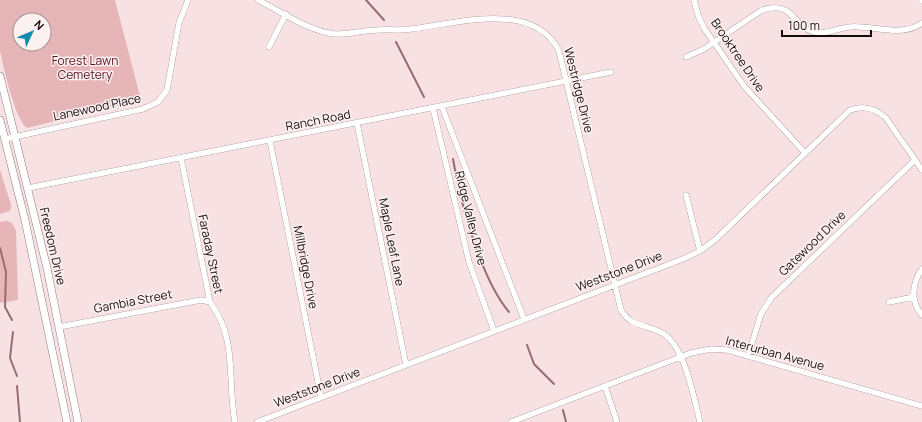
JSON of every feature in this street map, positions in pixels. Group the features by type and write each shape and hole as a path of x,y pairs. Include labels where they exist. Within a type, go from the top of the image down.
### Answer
{"main road":[{"name":"Freedom Drive","path":"0,76 28,188 59,327 78,422"},
{"name":"Freedom Drive","path":"0,120 27,227 67,422"}],"street":[{"name":"Lanewood Place","path":"5,139 143,109 158,102 164,96 169,85 180,23 188,0"},
{"path":"258,0 319,30 344,34 377,30 410,29 499,12"},
{"name":"Brooktree Drive","path":"694,0 698,15 747,91 805,152"},
{"path":"686,57 714,42 762,10 771,7 786,9 806,29 820,33 849,27 906,30 915,28 922,23"},
{"path":"269,47 286,14"},
{"name":"Westridge Drive","path":"526,16 540,24 552,38 559,50 615,285 624,315 632,322 663,334 674,345 692,393 700,422"},
{"name":"Ranch Road","path":"28,188 442,107 611,72"},
{"name":"Ridge Valley Drive","path":"442,107 524,319"},
{"name":"Weststone Drive","path":"257,422 615,285 700,250 716,239 844,114 850,110 862,107 877,111 886,118 922,170"},
{"name":"Ridge Valley Drive","path":"433,108 469,262 494,331"},
{"name":"Maple Leaf Lane","path":"357,123 406,365"},
{"name":"Millbridge Drive","path":"270,141 321,397"},
{"name":"Faraday Street","path":"180,158 210,302 222,321 231,360 231,389 235,422"},
{"name":"Gatewood Drive","path":"748,356 761,314 771,298 915,160"},
{"path":"686,195 700,250"},
{"path":"922,269 915,282 914,297 916,305 922,315"},
{"path":"889,302 914,297"},
{"name":"Gambia Street","path":"59,327 201,300 210,302"},
{"name":"Interurban Avenue","path":"511,422 680,358 711,349 727,350 922,406"},
{"path":"605,386 616,422"}],"green space":[{"name":"Forest Lawn Cemetery","path":"0,0 115,0 141,100 27,128 18,115 14,104 0,50"},
{"path":"0,170 11,205 10,211 0,214"},
{"path":"7,221 12,223 16,231 18,300 0,303 0,222"}],"waterway":[{"path":"366,0 384,20"},
{"path":"396,42 424,97"},
{"path":"453,159 466,218 473,239 489,280 509,312"},
{"path":"0,248 6,272 5,307 12,320"},
{"path":"13,332 10,358 17,376"},
{"path":"527,345 534,364 554,384"},
{"path":"17,386 20,422"},
{"path":"563,410 566,422"}]}
